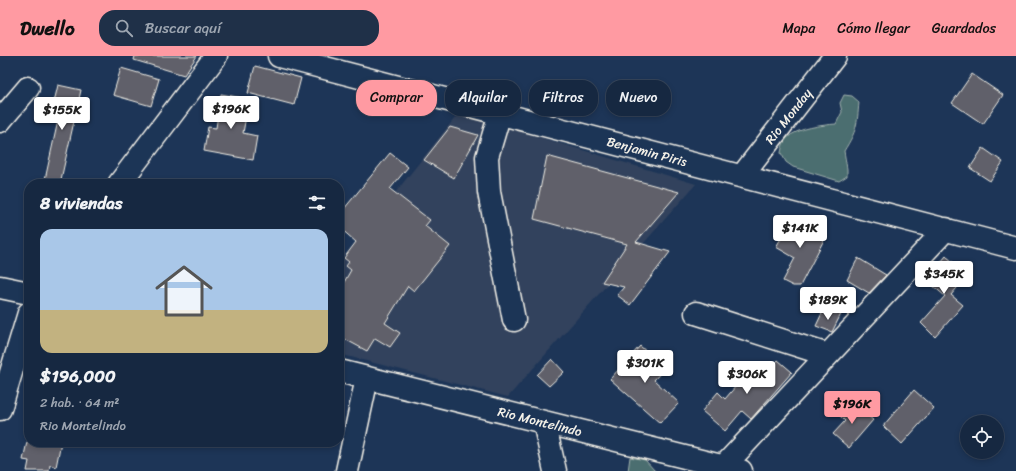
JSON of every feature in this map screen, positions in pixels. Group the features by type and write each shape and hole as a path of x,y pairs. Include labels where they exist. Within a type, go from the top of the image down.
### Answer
{"street":[{"path":"123,179 216,56"},
{"name":"Benjamin Piris","path":"279,56 445,98"},
{"name":"Rio Monday","path":"742,176 835,56"},
{"path":"0,121 28,88"},
{"path":"499,116 487,157 489,192 514,320"},
{"name":"Benjamin Piris","path":"515,116 1016,248"},
{"path":"732,469 828,355 946,229"},
{"path":"0,287 24,293"},
{"path":"696,313 828,355"},
{"path":"0,408 24,329"},
{"name":"Rio Montelindo","path":"344,372 732,469"},
{"path":"347,471 367,378"},
{"path":"544,422 555,471"}],"shaded area":[{"path":"457,116 469,116 696,184 508,397 344,355 344,257"}],"green space":[{"path":"844,95 852,96 859,102 856,128 844,151 847,176 839,181 793,167 786,162 781,153 787,138 803,129 836,124 842,112 840,103"},
{"path":"630,457 645,460 655,471 628,471"}],"building":[{"path":"135,56 197,56 184,75 134,60"},
{"path":"255,66 301,78 294,105 248,93"},
{"path":"121,68 159,79 151,106 113,95"},
{"path":"972,74 1003,95 983,124 952,103"},
{"path":"58,85 81,90 61,179 45,179 59,116 51,115"},
{"path":"221,94 249,99 243,133 257,136 253,160 204,151 208,127 216,128"},
{"path":"450,127 478,135 454,178 424,160"},
{"path":"983,148 1003,162 990,181 970,168"},
{"path":"390,153 408,167 390,189 430,220 425,226 450,246 414,291 408,286 385,323 400,333 390,347 375,338 367,351 344,339 344,282 351,270 346,266 349,262 344,258 356,242 344,231 344,209"},
{"path":"547,156 679,192 636,242 670,252 630,305 617,295 624,287 602,282 627,244 534,219"},
{"path":"794,216 826,236 800,286 793,286 783,281 795,258 776,247"},
{"path":"946,256 968,275 951,295 963,305 935,337 921,323 945,296 926,280"},
{"path":"858,258 886,275 869,293 847,280"},
{"path":"823,311 841,314 832,332 816,326"},
{"path":"640,346 665,368 654,380 679,403 660,423 610,379"},
{"path":"552,359 564,372 549,386 537,375"},
{"path":"778,360 792,372 751,419 742,411 725,431 702,411 718,392 725,399 754,365 765,375"},
{"path":"914,390 934,408 902,444 883,426"},
{"path":"851,402 873,420 849,448 833,434 845,421 839,415"},
{"path":"26,447 60,447 56,467 50,465 49,471 27,471 29,461 23,460"}]}
